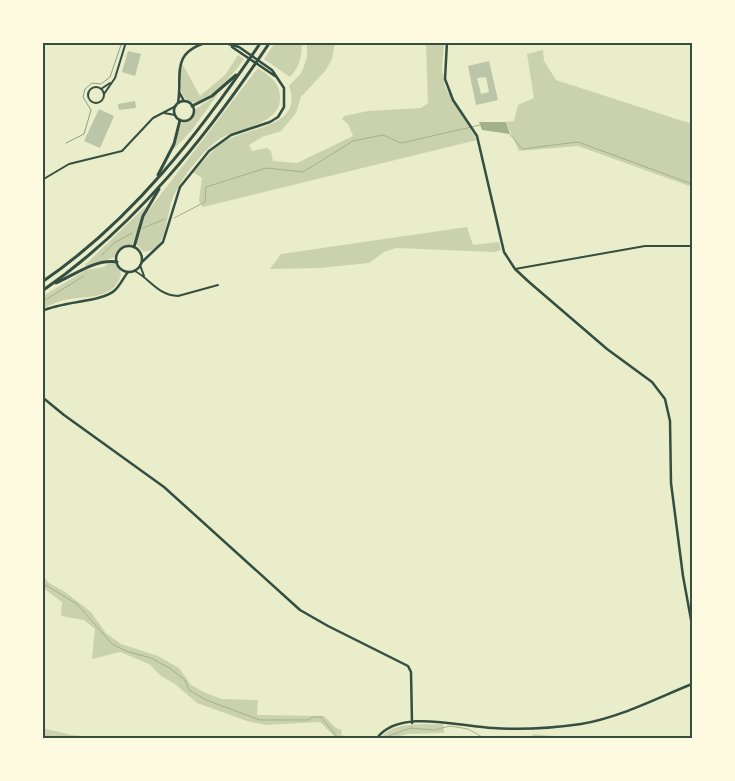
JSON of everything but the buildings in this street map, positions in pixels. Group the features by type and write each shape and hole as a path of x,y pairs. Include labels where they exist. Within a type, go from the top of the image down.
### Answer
{"highway":[{"path":"42,282 100,237 155,180 193,135 261,42"},
{"path":"42,291 105,242 163,182 214,121 270,42"},
{"path":"192,106 212,96 242,70"},
{"path":"155,180 174,144 180,120"},
{"path":"134,247 143,216 163,182"},
{"path":"51,285 89,267 117,262"}],"street":[{"path":"112,82 101,89 91,90 90,99 99,102 112,82 126,42"},
{"path":"175,115 179,90 178,73 183,58 193,49 208,42"},
{"path":"135,271 163,242 180,188 209,151 231,135 270,122 281,112 286,94 283,84 268,70 222,42"},
{"path":"447,42 444,79 453,100 478,136 504,252 515,269 607,349 652,382 666,400 670,421 672,483 683,576 692,625"},
{"path":"101,89 104,94"},
{"path":"164,113 175,115 180,120 185,121 191,118 194,112 192,106 184,101 179,90"},
{"path":"42,180 69,164 122,151 153,118 184,101"},
{"path":"151,254 141,253 134,247 127,246 120,250 117,262 122,269 128,272 135,271 144,276 157,290 172,296 218,285"},
{"path":"515,269 645,246 692,246"},
{"path":"141,253 144,276"},
{"path":"122,269 122,279"},
{"path":"42,311 61,304 107,296 117,289 128,272"},
{"path":"42,397 164,487 300,610 408,666 411,672 412,723"},
{"path":"378,737 395,725 412,723 458,722 506,728 581,724 605,718 692,684"}],"path":[{"path":"66,143 84,134 91,110 83,97 85,89 92,83 101,84 108,80 122,42"}],"shaded area":[{"path":"275,43 302,43 299,62 290,77 264,59"},
{"path":"307,43 335,43 332,59 326,70 301,97 296,113 281,131 262,137 249,145 252,151 267,148 271,151 273,161 297,163 353,136 348,124 342,119 344,116 368,111 421,108 428,103 426,43 444,43 442,68 445,87 477,140 203,207 199,201 202,178 193,172 222,143 282,118 289,110 292,100 289,86 302,72 307,57"},
{"path":"543,50 544,61 556,80 692,124 692,187 578,146 519,151 506,122 514,121 518,105 534,98 527,54"},
{"path":"238,55 244,59 224,83 205,99 196,102 188,101 182,93 180,86 180,75 183,65 200,96 226,74"},
{"path":"258,68 276,83 280,92 279,106 274,114 258,124 221,138 205,152 186,174 175,192 165,232 161,240 151,250 142,251 136,243 145,215"},
{"path":"218,94 191,131 172,151 182,122 191,120 196,109"},
{"path":"479,122 506,122 510,134 482,130"},
{"path":"146,206 132,245 121,247 115,257 86,267 85,265"},
{"path":"467,227 473,245 499,242 501,250 495,252 396,248 384,252 369,263 320,268 270,269 281,254"},
{"path":"109,263 115,264 120,269 121,275 112,289 98,295 64,300 43,309 43,296 86,270 104,267"},
{"path":"42,575 49,583 65,592 91,612 106,633 121,644 158,656 179,668 191,685 204,692 221,699 258,700 257,715 324,716 336,728 342,730 341,735 355,738 336,738 320,722 265,725 247,721 197,703 175,684 161,676 149,664 120,652 92,659 95,629 84,620 61,616 62,602 43,588"},
{"path":"443,724 444,733 408,734 391,738 380,738 401,726"},
{"path":"42,728 72,735 107,738 43,738"},
{"path":"533,734 576,738 531,738"}],"waterway":[{"path":"174,218 205,202 206,187 266,168 303,172 353,141 383,135 401,143 480,125"},
{"path":"509,133 522,149 578,142 692,184"},
{"path":"143,228 165,219"},
{"path":"102,255 114,243 132,233"},
{"path":"42,302 84,276"},
{"path":"42,583 77,604 112,644 126,651 151,658 171,669 185,680 189,690 206,700 260,720 308,720 313,717 321,717 338,738"},
{"path":"383,738 410,728 434,730 450,726 468,729 484,738"}]}
